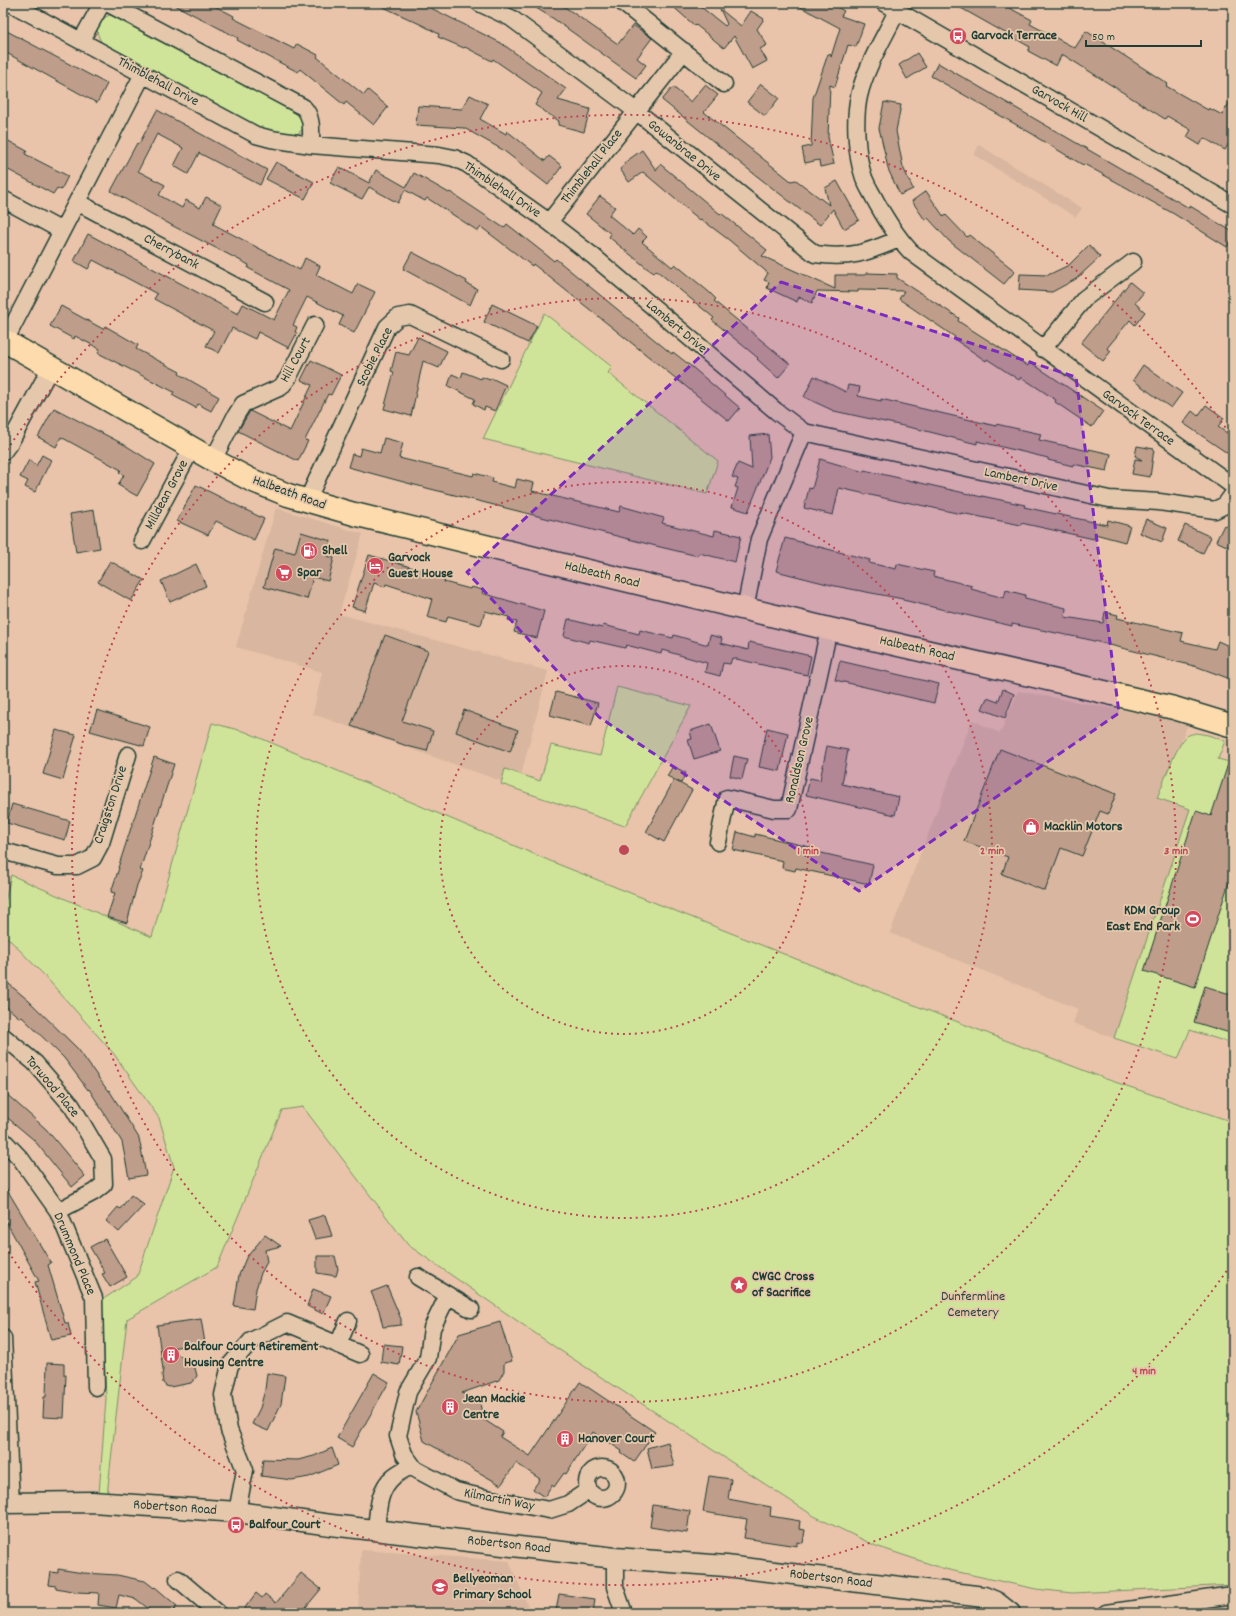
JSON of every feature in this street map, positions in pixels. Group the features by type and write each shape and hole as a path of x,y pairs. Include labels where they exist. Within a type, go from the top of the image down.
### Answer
{"main road":[{"name":"Halbeath Road","path":"4,341 213,460 257,482 307,501 354,514 745,609 1174,708 1233,726"}],"street":[{"name":"Thimblehall Drive","path":"10,3 256,135 271,140 311,145 438,155 454,158 467,164 549,222"},
{"path":"81,41 102,3"},
{"path":"107,3 303,107 308,112 310,119 311,145"},
{"name":"Gowanbrae Drive","path":"479,3 511,18 636,112 815,254 836,257 852,256 869,252 899,239"},
{"path":"623,3 724,84"},
{"name":"Garvock Hill","path":"891,7 1233,205"},
{"name":"Garvock Terrace","path":"891,7 859,96 857,140 864,179 899,239 911,252 1233,486"},
{"name":"Thimblehall Place","path":"549,222 684,51"},
{"path":"4,341 78,202 143,74"},
{"path":"3,198 62,230"},
{"name":"Cherrybank","path":"78,202 265,302"},
{"name":"Lambert Drive","path":"549,222 593,256 776,411 804,432 1109,499 1160,502 1215,510 1225,505 1233,494"},
{"path":"1043,349 1085,298 1133,262"},
{"name":"Scobie Place","path":"307,501 387,327 398,317 410,315 501,359"},
{"name":"Hill Court","path":"213,460 243,404 281,387 288,378 315,325"},
{"path":"3,452 11,442 51,367"},
{"path":"745,609 759,539 804,432"},
{"name":"Milldean Grove","path":"142,541 192,448"},
{"name":"Ronaldson Grove","path":"718,842 727,798 774,809 789,809 829,629"},
{"name":"Craigston Drive","path":"3,851 58,866 77,866 92,858 101,843 128,755"},
{"name":"Torwood Place","path":"3,1036 35,1063 72,1106 102,1159 104,1184 94,1192 58,1211"},
{"name":"Drummond Place","path":"3,1140 21,1159 58,1211 94,1298 96,1386"},
{"path":"418,1278 471,1309"},
{"name":"Kilmartin Way","path":"448,1295 432,1328 428,1358 408,1392 398,1436 404,1454 415,1469 456,1491 481,1498 549,1510 568,1504 589,1490"},
{"path":"338,1345 348,1321"},
{"path":"237,1512 245,1470 229,1430 222,1395 230,1365 251,1341 287,1323 360,1354"},
{"path":"3,1338 7,1503"},
{"path":"376,1530 378,1506 385,1486 394,1476 412,1465"},
{"name":"Robertson Road","path":"7,1503 92,1502 237,1512 615,1558 726,1566 984,1597 996,1602 1010,1613"},
{"path":"615,1558 615,1588 624,1613"},
{"path":"178,1579 218,1613"},
{"path":"1106,1613 1233,1595"}],"highlighted area":[{"path":"781,282 1076,377 1119,713 859,891 599,717 467,572"}],"shaded area":[{"path":"979,145 1082,208 1076,217 974,155"},
{"path":"276,508 363,534 339,614 548,671 518,787 313,714 322,672 236,647"},
{"path":"1018,691 1165,718 1187,726 1176,755 1190,809 1114,1038 1073,1023 1078,1009 890,933 972,720 1000,733"},
{"name":"Bellyeoman Primary School","path":"361,1550 509,1561 531,1613 358,1613"}],"green space":[{"path":"110,15 118,15 303,115 304,128 297,134 291,135 256,127 103,44 97,31 101,20"},
{"path":"544,313 612,367 608,373 718,461 707,494 483,439"},
{"path":"617,687 691,706 625,826 501,784 505,769 540,781 551,745 600,756"},
{"name":"Dunfermline Cemetery","path":"212,723 246,732 555,863 849,980 1106,1079 1233,1122 1233,1585 1072,1593 1036,1589 945,1569 876,1546 814,1516 555,1347 408,1245 303,1107 282,1110 217,1267 127,1319 107,1495 99,1494 106,1399 102,1300 137,1277 174,1167 159,1118 114,1054 44,975 3,933 3,912 11,875 152,937"},
{"name":"KDM Group East End Park","path":"1196,733 1208,735 1225,741 1218,759 1233,763 1233,1044 1190,1030 1178,1059 1114,1038 1190,809 1157,798 1170,765 1183,741 1190,734"}],"building":[{"path":"171,3 209,3 234,16 233,18 294,49 297,44 318,55 317,57 364,95 368,90 388,107 374,125 346,102 344,105 300,69 298,72 237,40 238,38"},
{"path":"375,3 421,3 501,43 566,89 558,100 590,109 584,132 558,125 559,121 535,105 542,93 493,59 492,61 465,47 464,48 438,37 439,34"},
{"path":"528,3 559,3 618,44 633,25 652,38 637,58 646,65 636,78 554,19"},
{"path":"669,3 696,3 725,26 727,24 720,9 741,26 751,11 764,19 757,29 767,45 760,49 767,61 752,69 734,36 724,48 696,25 695,26"},
{"path":"793,3 830,3 844,11 841,16 864,24 856,47 848,45 835,87 830,85 828,137 834,164 820,167 819,160 805,163 802,148 811,146 813,98 828,54 831,55 831,57 840,28"},
{"path":"952,3 1000,3 1032,20 1030,24 1075,48 1086,31 1168,84 1166,86 1208,110 1209,108 1222,115 1233,96 1233,136 1225,150 1204,138 1200,145 1187,137 1191,130 1167,116 1165,119 1062,54 1056,66 1028,51 1030,47"},
{"path":"3,29 107,84 97,103 3,51"},
{"path":"917,53 926,67 907,79 899,65"},
{"path":"938,63 1233,232 1233,236 1227,247 1174,214 1084,164 1083,165 1036,136 931,76"},
{"path":"761,84 779,98 765,116 747,102"},
{"path":"705,85 718,95 704,112 791,181 796,180 829,205 825,188 837,181 859,220 844,229 833,209 820,225 662,100 673,87 691,102"},
{"path":"470,95 488,104 480,119 506,134 507,131 545,161 549,156 562,166 548,185 503,150 464,128 416,125 418,106 462,109"},
{"path":"884,102 901,105 896,131 903,167 913,189 900,195 888,169 879,128"},
{"path":"157,110 267,170 260,185 199,153 188,174 174,166 183,148 157,134 138,171 165,185 159,195 182,208 186,200 200,208 206,197 222,205 213,224 300,270 305,258 320,266 316,275 353,294 358,284 375,292 354,333 339,325 343,316 307,297 293,325 297,327 295,332 297,333 289,348 258,332 255,339 232,328 219,353 206,346 214,331 154,299 157,294 93,260 88,269 74,261 88,234 238,314 243,304 274,320 289,290 248,268 249,265 173,226 111,191"},
{"path":"3,138 27,151 25,154 68,176 61,190 57,188 53,194 3,167"},
{"path":"642,150 656,170 660,164 720,214 721,213 767,250 762,256 835,289 835,275 866,275 866,273 897,274 897,278 959,318 958,321 1028,366 1030,362 1103,411 1092,427 1055,402 1056,400 1021,377 1019,380 987,359 986,361 954,339 955,337 899,299 904,291 817,291 812,303 799,297 797,302 767,288 769,282 764,280 768,273 729,240 701,219 700,220 643,172 629,182 620,169 625,165 624,163"},
{"path":"276,162 314,182 305,199 266,179"},
{"path":"339,167 369,183 376,170 406,187 414,173 449,193 450,192 504,228 507,224 554,261 556,259 672,354 673,352 692,367 740,408 729,421 533,264 532,266 481,227 478,231 427,198 425,201 405,190 398,203 369,187 362,199 330,183"},
{"path":"926,191 944,217 946,215 967,237 969,235 1015,271 1004,284 949,241 928,218 925,220 912,201"},
{"path":"600,196 615,207 609,215 633,235 638,229 647,237 642,242 672,267 675,264 709,292 716,299 714,301 790,364 778,378 757,359 758,358 712,320 714,318 656,270 654,273 648,269 609,237 611,234 586,214"},
{"path":"1089,245 1100,257 1076,279 1052,292 1019,290 1020,274 1048,275 1069,265"},
{"path":"412,252 467,281 466,283 477,289 470,305 403,269"},
{"path":"1130,282 1143,293 1135,303 1145,312 1135,325 1130,320 1107,348 1111,351 1103,361 1081,343"},
{"path":"492,304 537,326 528,343 484,322"},
{"path":"61,306 103,329 105,326 138,345 136,349 180,372 179,374 219,397 211,411 198,404 196,408 172,395 174,392 98,353 100,349 75,336 74,339 50,326"},
{"path":"418,337 447,351 439,368 423,361 411,416 384,409 394,372 391,371 396,352 409,355"},
{"path":"311,360 341,375 331,395 328,394 305,440 308,441 298,461 238,431 250,411 290,431 312,385 301,380"},
{"path":"1143,365 1182,393 1171,408 1133,380"},
{"path":"463,372 481,379 482,377 490,380 491,378 506,385 495,411 485,407 484,410 473,404 475,399 448,386 452,374 461,378"},
{"path":"814,376 846,392 848,385 860,387 858,396 881,401 881,399 996,426 996,424 1041,434 1039,440 1089,451 1089,449 1111,454 1107,471 1073,464 1073,466 1048,460 1048,458 977,441 977,444 922,430 834,411 804,397"},
{"path":"1206,405 1224,418 1218,427 1233,437 1233,457 1183,423 1192,411 1198,416"},
{"path":"54,408 125,445 155,464 137,496 118,485 124,475 119,472 121,470 61,437 56,447 38,437"},
{"path":"768,434 770,457 748,512 732,507 738,488 735,487 738,479 732,477 738,463 752,469 750,436"},
{"path":"384,438 403,443 399,458 473,476 474,473 493,478 492,482 515,488 517,479 534,483 532,491 619,512 621,506 664,518 662,523 714,536 715,530 741,536 735,562 699,553 698,556 656,546 348,467 352,454 359,456 361,448 380,453"},
{"path":"1137,446 1154,449 1150,477 1132,474 1135,459 1142,460 1135,456"},
{"path":"42,455 51,460 35,492 25,487 28,481 20,477 29,460 36,466"},
{"path":"820,459 864,472 864,470 982,497 1025,505 1024,507 1107,525 1108,520 1130,526 1125,542 1095,534 1094,539 1021,523 1021,525 906,503 839,488 833,515 804,508 809,488 812,489"},
{"path":"196,485 264,519 254,540 216,521 208,535 177,521"},
{"path":"94,510 100,548 76,552 70,514"},
{"path":"1146,519 1167,528 1162,542 1140,533"},
{"path":"1185,525 1211,537 1203,553 1178,541"},
{"path":"1224,525 1233,529 1233,549 1216,541"},
{"path":"301,532 331,541 327,556 334,558 328,581 313,577 307,599 264,587 275,548 295,553"},
{"path":"785,538 870,560 869,563 896,569 897,564 934,572 933,576 972,586 971,589 1004,598 1006,590 1025,595 1025,598 1066,608 1065,617 1103,623 1105,612 1118,615 1117,618 1183,633 1181,641 1215,649 1218,641 1233,648 1233,680 1198,667 1086,639 1012,624 1012,626 903,599 835,586 776,571"},
{"path":"369,555 445,577 444,582 470,589 471,587 483,590 482,593 544,611 537,638 514,632 517,622 508,620 509,617 485,611 481,625 448,616 446,622 427,617 432,599 386,584 385,587 374,583 365,611 352,607"},
{"path":"110,561 144,580 131,601 98,582"},
{"path":"196,564 206,586 170,602 161,581"},
{"path":"568,619 602,628 603,625 639,634 640,630 673,638 674,635 708,645 710,635 722,638 721,643 748,650 749,642 811,656 807,675 732,658 730,664 723,663 720,676 705,672 707,663 662,650 661,654 626,645 625,648 590,640 589,643 564,636"},
{"path":"385,635 428,651 402,721 433,731 427,751 407,746 351,726"},
{"path":"840,661 939,684 934,703 835,680"},
{"path":"1003,689 1014,694 1005,718 982,709 987,698 998,702"},
{"path":"556,692 598,703 591,726 550,715"},
{"path":"97,710 150,727 144,746 90,731"},
{"path":"464,710 518,730 510,752 456,732"},
{"path":"711,724 720,751 694,759 688,740 692,739 690,731"},
{"path":"767,728 788,733 780,771 759,767"},
{"path":"56,730 76,735 63,780 43,774"},
{"path":"827,746 848,750 842,784 899,797 895,815 806,795 810,778 820,780"},
{"name":"Macklin Motors","path":"1000,749 1116,794 1108,814 1100,811 1082,856 1061,848 1045,891 1002,874 1008,857 964,841"},
{"path":"734,756 747,759 742,779 730,776"},
{"path":"154,757 174,764 140,870 143,871 137,885 127,923 107,917 115,893 111,892"},
{"path":"1230,758 1233,758 1233,870 1195,987 1144,971 1196,811 1211,816"},
{"path":"673,766 686,773 681,783 667,776"},
{"path":"674,780 692,790 664,842 646,832"},
{"path":"12,804 70,821 65,840 7,823"},
{"path":"737,832 755,837 755,834 814,848 813,851 873,865 869,884 796,868 795,871 782,868 783,861 733,850"},
{"path":"3,979 29,1001 78,1049 108,1091 109,1090 139,1138 146,1175 129,1178 122,1142 89,1089 88,1090 64,1058 21,1016 20,1018 3,1004"},
{"path":"1205,986 1233,995 1233,1034 1194,1022"},
{"path":"3,1091 46,1129 85,1176 72,1187 34,1140 3,1114"},
{"path":"3,1183 51,1263 48,1265 65,1323 68,1323 71,1336 51,1340 35,1282 39,1281 3,1216"},
{"path":"131,1195 144,1205 119,1232 106,1221 118,1207 120,1209"},
{"path":"325,1215 332,1236 315,1239 308,1220"},
{"path":"265,1235 281,1246 265,1250 267,1262 261,1273 256,1289 253,1309 234,1306 239,1275 246,1258"},
{"path":"105,1239 127,1277 110,1287 102,1274 105,1273 90,1247"},
{"path":"317,1256 335,1256 338,1269 336,1276 317,1273"},
{"path":"387,1286 401,1319 401,1325 383,1327 379,1310 371,1292"},
{"path":"313,1289 331,1296 323,1314 307,1306"},
{"name":"Balfour Court Retirement Housing Centre","path":"201,1319 205,1343 170,1348 195,1368 197,1376 191,1383 170,1387 166,1386 163,1383 163,1370 157,1325"},
{"path":"500,1322 512,1361 504,1363 504,1371 499,1380 462,1393 480,1403 483,1419 503,1432 500,1437 530,1456 580,1382 655,1432 634,1462 621,1453 622,1451 593,1432 566,1474 564,1473 554,1487 552,1485 544,1497 533,1489 540,1479 516,1463 501,1485 424,1441 416,1412 459,1334"},
{"path":"383,1344 402,1346 399,1365 381,1362"},
{"path":"47,1363 64,1364 64,1375 66,1375 64,1418 43,1417 44,1397 46,1397"},
{"path":"267,1373 285,1376 281,1404 268,1431 252,1424 260,1408 265,1390"},
{"path":"374,1373 389,1382 352,1447 337,1438"},
{"path":"668,1442 674,1466 652,1469 647,1448"},
{"path":"332,1448 338,1465 309,1477 292,1480 261,1476 263,1459 298,1460 314,1456"},
{"path":"709,1476 731,1479 728,1499 771,1507 770,1516 800,1521 799,1529 805,1530 803,1543 797,1542 797,1546 744,1538 747,1519 703,1512"},
{"path":"653,1505 690,1511 687,1533 650,1527"},
{"path":"58,1569 83,1573 117,1575 145,1581 154,1588 155,1587 177,1606 172,1613 154,1613 136,1599 119,1595 116,1608 98,1605 99,1593 77,1592 56,1588 56,1586 49,1585 51,1572 58,1573"},
{"path":"301,1573 321,1589 301,1613 241,1613 256,1593 262,1598 265,1594 276,1603"},
{"path":"559,1594 595,1599 593,1613 568,1613 556,1611"}],"place":[{"name":"Garvock Terrace","path":"958,36"},
{"name":"Shell","path":"309,551"},
{"name":"Garvock Guest House","path":"375,566"},
{"name":"Spar","path":"284,573"},
{"name":"Macklin Motors","path":"1031,827"},
{"name":"KDM Group East End Park","path":"1193,919"},
{"name":"CWGC Cross of Sacrifice","path":"739,1285"},
{"name":"Balfour Court Retirement Housing Centre","path":"171,1355"},
{"name":"Jean Mackie Centre","path":"450,1407"},
{"name":"Hanover Court","path":"565,1439"},
{"name":"Balfour Court","path":"236,1525"},
{"name":"Bellyeoman Primary School","path":"440,1587"}]}
